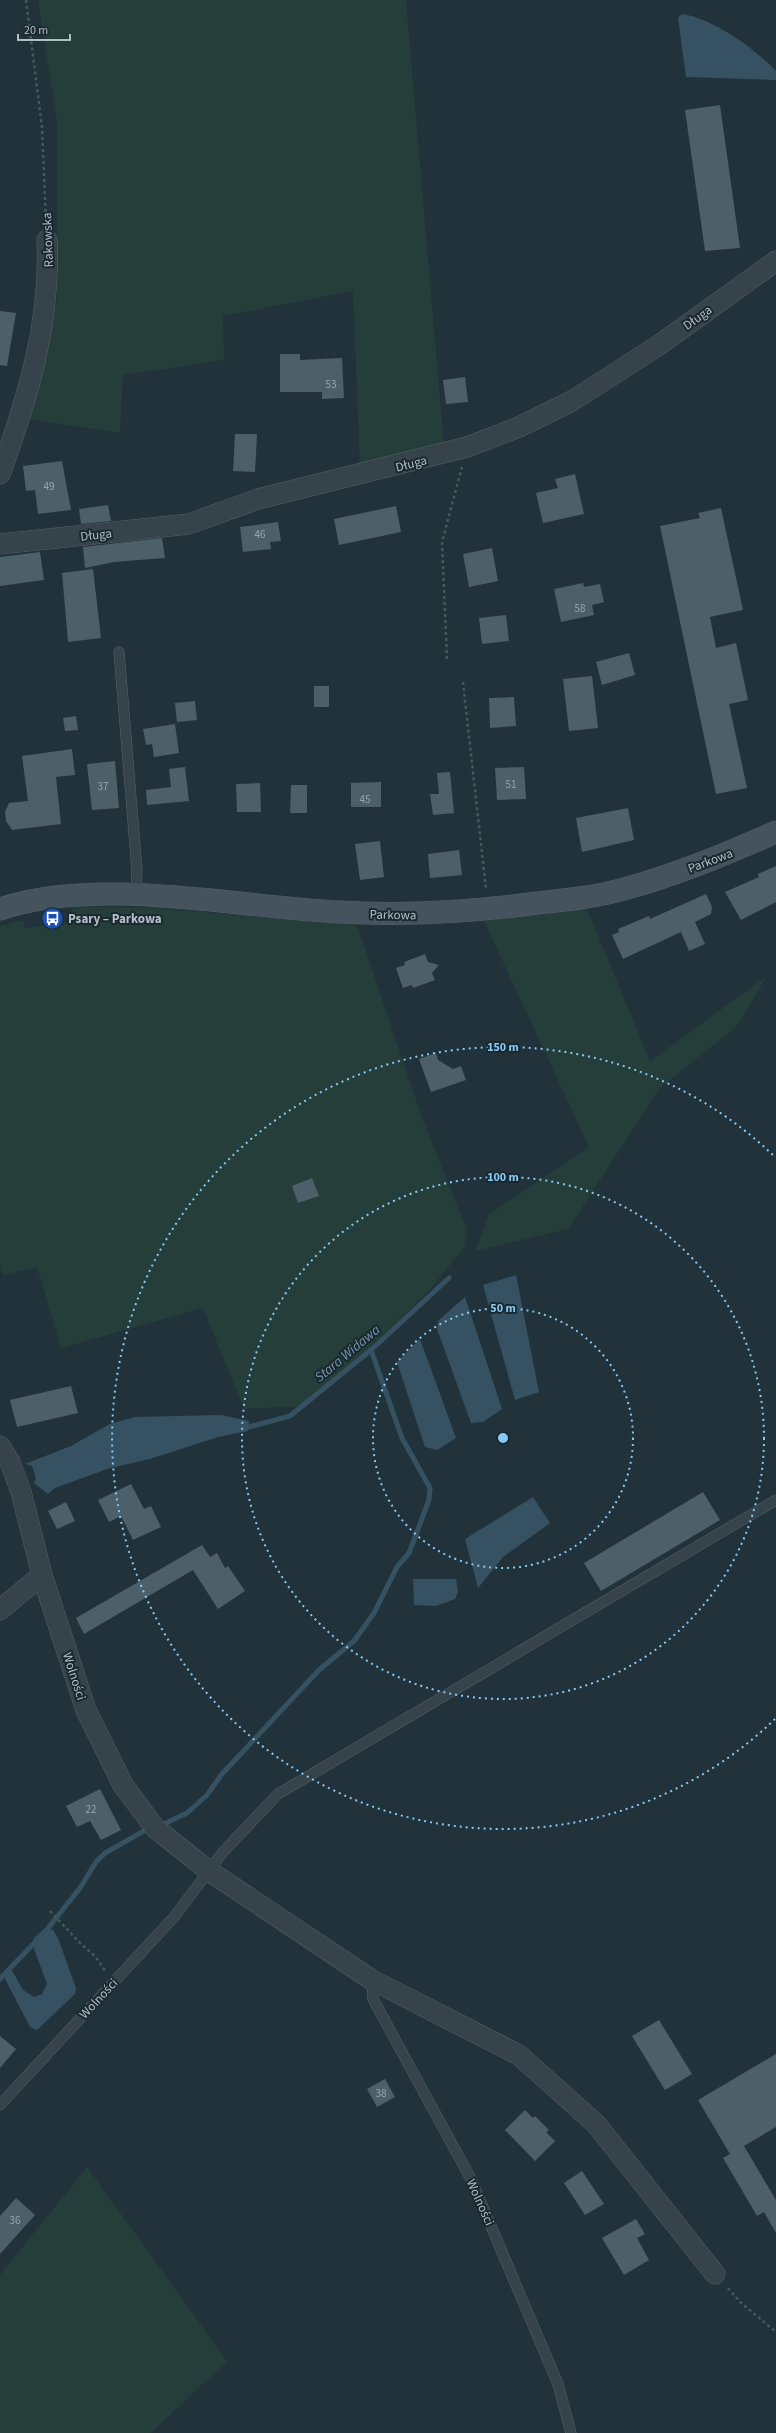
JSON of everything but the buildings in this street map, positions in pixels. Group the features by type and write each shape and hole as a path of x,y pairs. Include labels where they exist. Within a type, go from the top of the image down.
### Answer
{"street":[{"name":"Rakowska","path":"0,474 18,426 38,354 48,288 47,240"},
{"name":"Długa","path":"0,544 189,524 258,499 467,447 519,428 572,401 659,345 776,261"},
{"name":"Parkowa","path":"0,909 43,898 136,895 338,912 406,915 489,910 622,890 724,855 776,832"},
{"name":"Wolności","path":"0,1446 10,1462 21,1492 42,1574 86,1710 123,1785 155,1828 209,1871 372,1980 519,2055 596,2124 716,2274"},
{"path":"0,1610 42,1574"}],"lane":[{"path":"118,652 137,870 136,895"},
{"path":"209,1871 223,1852 278,1794 776,1500"},
{"name":"Wolności","path":"0,2105 174,1917 209,1871"},
{"name":"Wolności","path":"372,1980 373,1999 471,2179 558,2384 570,2433"}],"path":[{"name":"Rakowska","path":"26,0 42,127 47,240"},
{"path":"447,659 442,542 467,447"},
{"path":"463,682 489,910"},
{"path":"50,1911 80,1943 95,1956 113,1982"},
{"path":"716,2274 740,2302 776,2332"}],"green space":[{"path":"38,0 406,0 444,446 360,468 353,291 223,316 224,360 123,375 120,433 29,419 57,299 57,121"},
{"path":"585,904 650,1061 767,976 737,1026 660,1088 568,1229 475,1251 489,1214 589,1147 483,919"},
{"path":"77,906 158,908 357,925 420,1112 467,1230 464,1248 426,1294 351,1365 301,1406 244,1409 203,1308 61,1348 37,1267 3,1275 0,1263 0,926 23,920 25,928 69,922 69,912"},
{"path":"87,2167 227,2361 151,2433 0,2433 0,2275"}],"water":[{"path":"682,14 694,17 720,28 745,44 776,71 776,80 686,77 678,18"},
{"path":"516,1275 539,1392 515,1400 483,1285"},
{"path":"465,1297 502,1409 483,1422 471,1423 437,1329 438,1321"},
{"path":"420,1339 456,1438 437,1450 425,1447 397,1362"},
{"path":"221,1415 249,1421 248,1431 218,1437 150,1459 110,1468 55,1488 48,1494 34,1483 36,1478 32,1466 25,1464 71,1446 110,1424 135,1417"},
{"path":"533,1497 550,1523 503,1557 478,1588 465,1539"},
{"path":"413,1579 456,1579 458,1592 455,1599 436,1606 414,1605"},
{"path":"45,1928 53,1930 58,1938 76,1988 75,1994 37,2030 30,2027 3,1975 10,1967 23,1990 34,1997 42,1994 47,1984 33,1946 34,1938"}],"waterway":[{"name":"Stara Widawa","path":"249,1427 290,1416 371,1350 449,1278"},
{"path":"164,1824 187,1813 207,1795 222,1774 319,1670 354,1641 374,1613 397,1567 409,1553 429,1500 430,1488 402,1438 371,1350"},
{"path":"45,1932 80,1888 96,1862 105,1853 144,1831"},
{"path":"0,1979 38,1939"}],"place":[{"name":"Psary – Parkowa","path":"53,918"}]}
